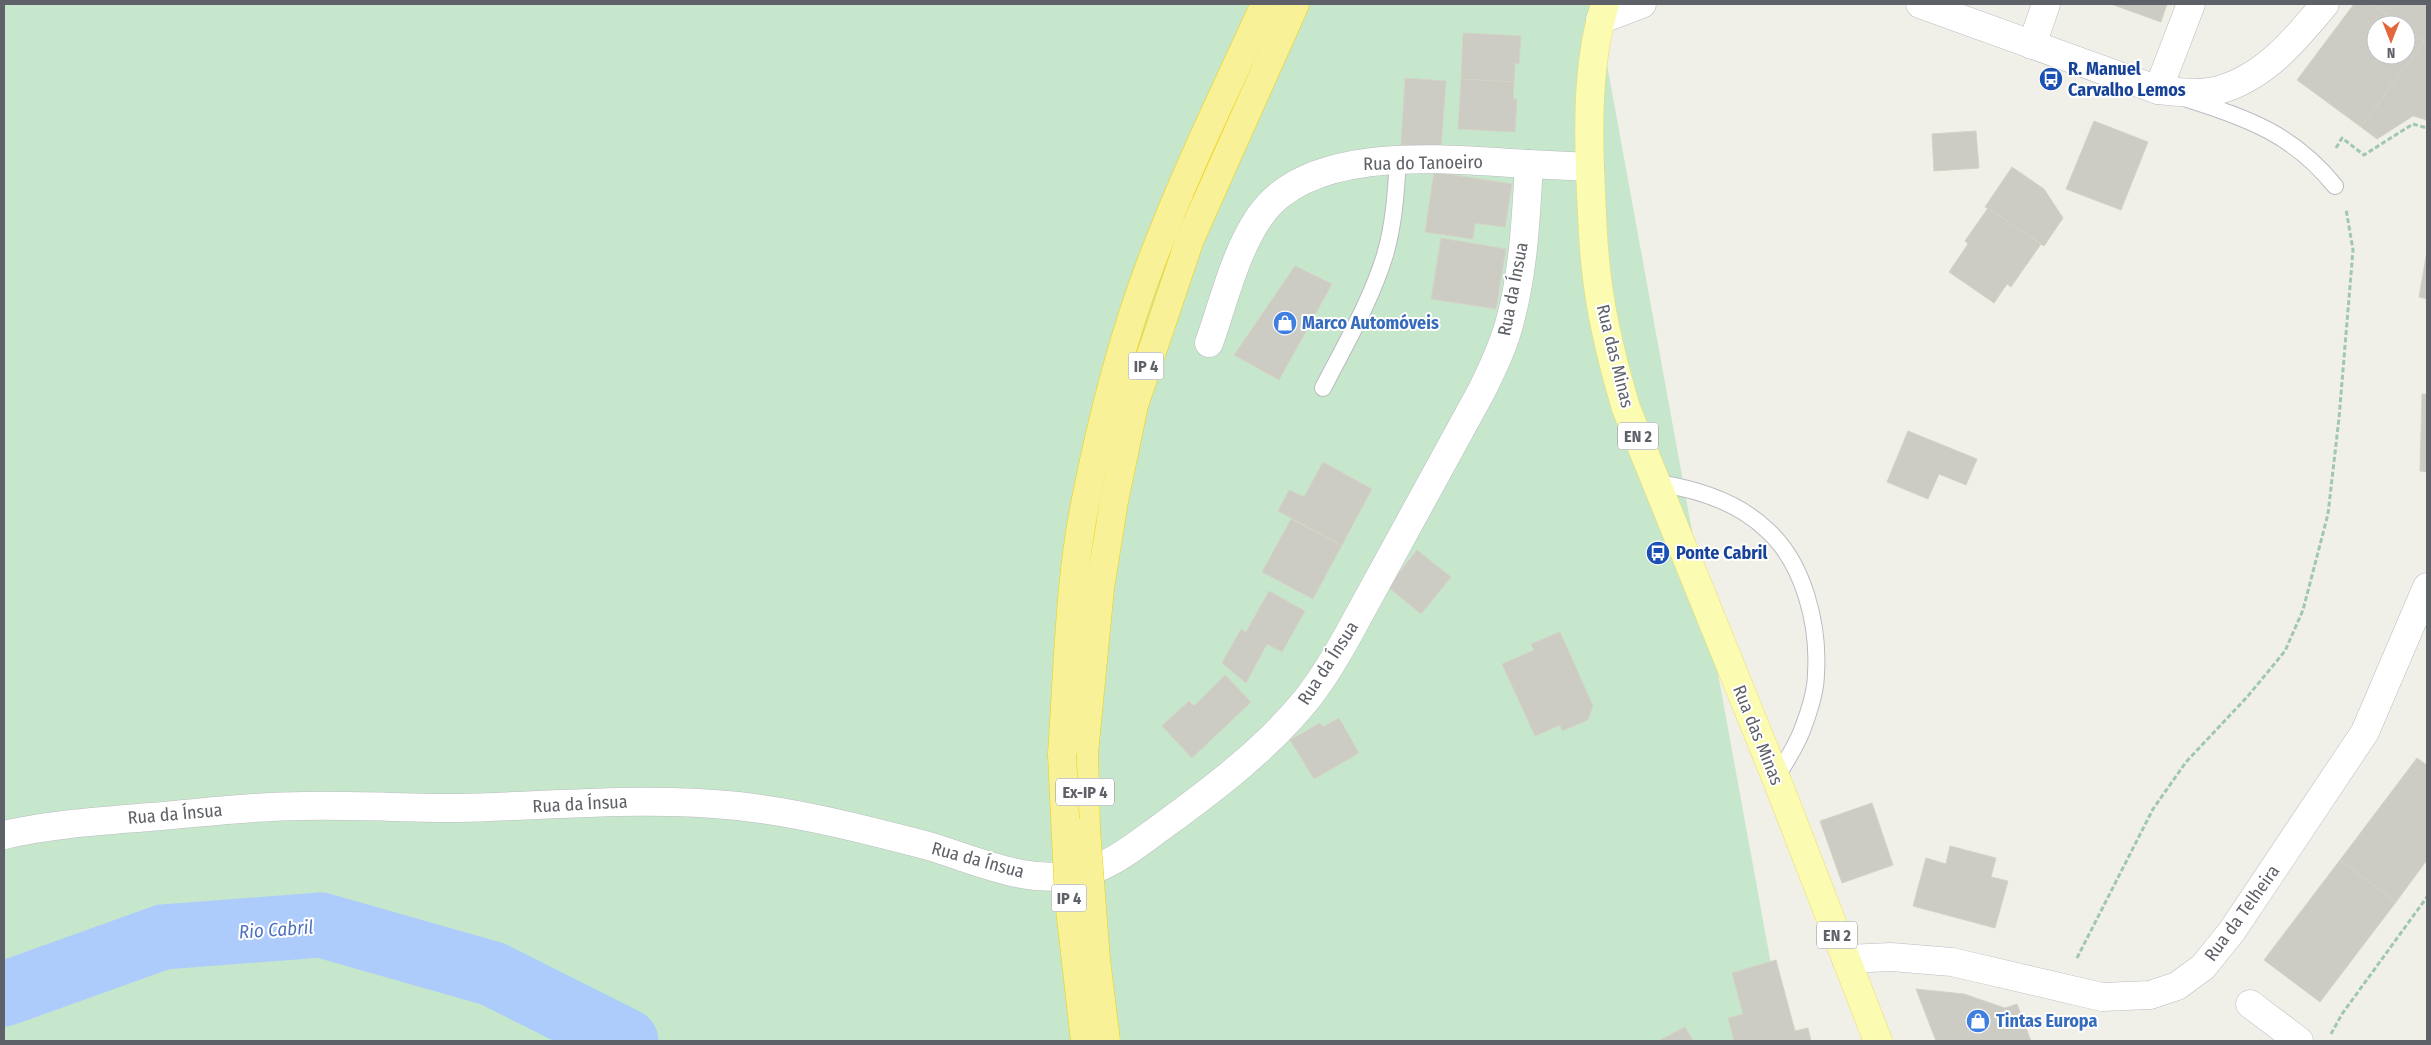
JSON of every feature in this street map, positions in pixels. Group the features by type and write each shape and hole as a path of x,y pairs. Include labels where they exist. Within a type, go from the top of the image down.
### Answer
{"highway":[{"name":"IP 4","path":"1085,1041 1069,900 1077,553 1086,499 1125,341 1151,264 1180,193 1265,4"},
{"name":"IP 4","path":"1073,753 1114,501 1134,405 1164,310 1190,239 1295,4"},
{"name":"Ex-IP 4","path":"1073,753 1086,831"},
{"name":"IP 4","path":"1086,831 1096,960 1106,1041"}],"main road":[{"name":"Rua das Minas","path":"1602,12 1591,90 1590,167 1596,269 1607,338 1626,408 1776,778 1846,959"},
{"name":"EN 2","path":"1846,959 1878,1041"}],"street":[{"path":"1602,12 1642,4"},
{"path":"1920,4 2158,90 2188,93 2211,91 2253,75 2283,51 2324,4"},
{"path":"2032,45 2046,4"},
{"path":"2158,90 2191,4"},
{"name":"Rua do Tanoeiro","path":"1210,343 1249,235 1273,200 1290,187 1315,175 1341,167 1398,160 1529,164"},
{"path":"1529,164 1590,167"},
{"name":"Rua da Ínsua","path":"4,835 115,820 256,808 311,806 431,808 685,802 740,806 820,820 928,846 1022,874 1061,876 1092,870 1112,861 1207,794 1241,766 1283,726 1308,697 1334,661 1481,392 1497,358 1511,318 1519,280 1529,164"},
{"name":"Rua da Telheira","path":"1846,959 1906,958 1952,962 2102,998 2134,998 2177,986 2203,967 2252,903 2365,732 2427,587"},
{"path":"2250,1004 2299,1041"}],"lane":[{"path":"2158,90 2260,125 2302,151 2321,168 2335,186"},
{"path":"1323,388 1374,286 1385,255 1395,204 1398,160"},
{"path":"1657,484 1687,488 1712,496 1741,511 1774,537 1786,552 1800,582 1814,630 1816,675 1804,726 1792,753 1776,778"}],"path":[{"path":"2321,168 2342,138 2364,155 2413,124 2427,128"},
{"path":"2062,988 2153,809 2186,762 2248,696 2285,651 2303,610 2328,514 2352,274 2353,250 2350,229 2345,206 2335,186"},
{"path":"2329,1038 2342,1014 2427,897"}],"green space":[{"path":"4,4 1596,4 1785,1041 4,1041"}],"building":[{"path":"2111,4 2167,4 2161,22"},
{"path":"2354,4 2372,4 2387,15 2366,15 2366,65 2407,65 2361,127 2297,80"},
{"path":"2372,4 2427,4 2427,38 2424,42 2416,36 2416,15 2387,15"},
{"path":"1463,33 1521,36 1519,64 1515,63 1514,82 1461,79"},
{"path":"2416,36 2424,42 2416,53"},
{"path":"2427,38 2427,120 2413,116 2377,139 2361,127 2407,65 2416,65 2416,53"},
{"path":"1405,78 1446,81 1441,147 1401,145"},
{"path":"1461,79 1514,82 1513,99 1517,99 1515,132 1458,129"},
{"path":"2094,121 2148,142 2121,210 2066,189"},
{"path":"1976,131 1979,168 1934,171 1932,134"},
{"path":"2012,167 2044,189 2063,218 2044,246 1985,207"},
{"path":"1434,172 1512,184 1505,227 1475,223 1473,239 1425,232"},
{"path":"1988,208 2041,244 2011,287 2007,284 1994,303 1949,272 1968,244 1965,241"},
{"path":"1441,238 1506,249 1496,309 1431,299"},
{"path":"2427,251 2427,299 2419,297"},
{"path":"1295,266 1332,284 1279,380 1234,355"},
{"path":"2422,394 2427,394 2427,472 2420,471"},
{"path":"1908,431 1977,459 1966,485 1939,474 1928,499 1887,482"},
{"path":"1323,462 1372,489 1342,545 1278,511 1289,490 1304,497"},
{"path":"1291,519 1342,545 1313,599 1262,572"},
{"path":"1660,542 1666,562 1657,564 1651,545"},
{"path":"1417,550 1451,577 1421,614 1388,587"},
{"path":"1269,591 1305,611 1282,652 1267,644 1246,683 1222,663 1241,629 1246,632"},
{"path":"1560,632 1593,706 1588,720 1562,731 1560,725 1535,736 1502,664 1534,650 1531,644"},
{"path":"1225,675 1251,702 1192,758 1162,726 1189,701 1194,706"},
{"path":"1339,718 1359,753 1314,779 1290,740 1320,723 1323,727"},
{"path":"2417,758 2427,765 2427,860 2396,902 2340,860"},
{"path":"1872,803 1893,865 1842,883 1820,821"},
{"path":"1950,846 1996,858 1991,877 2008,881 1995,928 1913,906 1926,858 1946,864"},
{"path":"2340,860 2396,902 2320,1002 2264,960"},
{"path":"1776,960 1795,1031 1808,1028 1811,1041 1734,1041 1728,1018 1743,1014 1732,973"},
{"path":"1916,989 1964,994 2005,1008 2017,1004 2031,1041 1936,1041"},
{"path":"1685,1027 1693,1041 1658,1041"}],"waterway":[{"name":"Rio Cabril","path":"4,994 163,937 321,925 493,974 626,1041"}],"place":[{"name":"R. Manuel Carvalho Lemos","path":"2051,79"},
{"name":"Marco Automóveis","path":"1285,323"},
{"name":"Ponte Cabril","path":"1658,553"},
{"name":"Tintas Europa","path":"1978,1021"}]}
